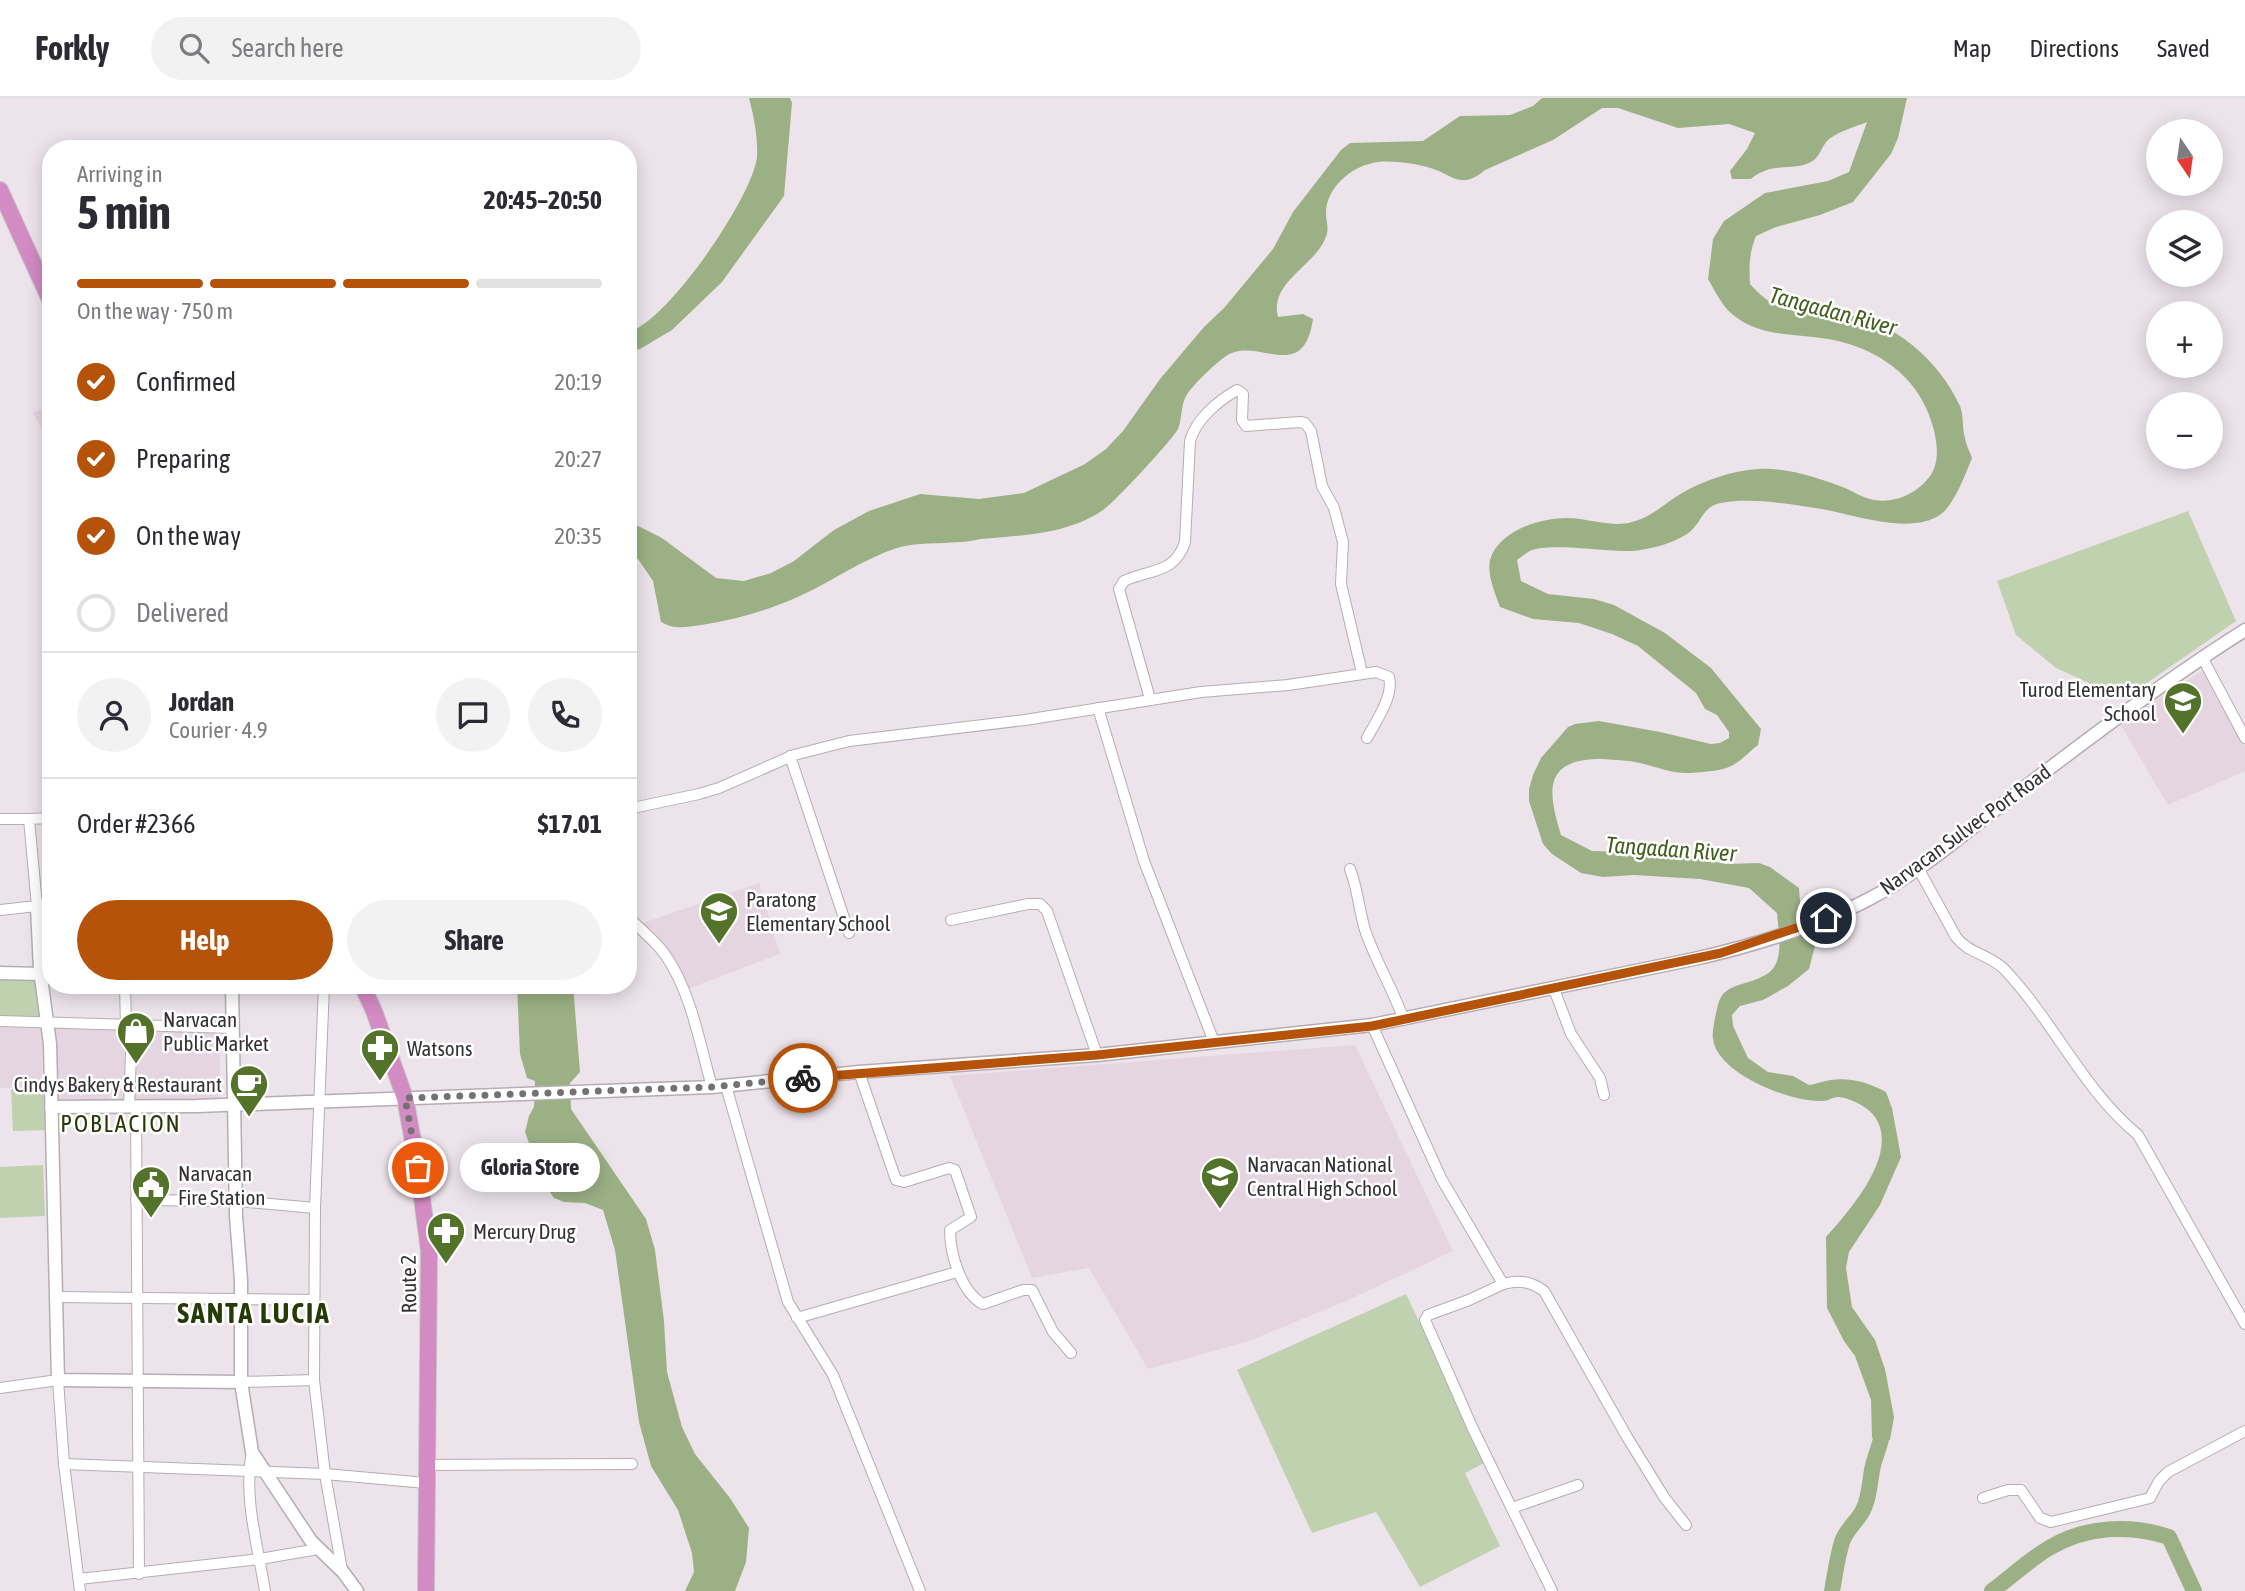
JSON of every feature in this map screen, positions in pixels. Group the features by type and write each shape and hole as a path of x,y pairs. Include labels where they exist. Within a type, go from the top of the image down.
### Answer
{"highway":[{"path":"0,190 42,282"},
{"name":"Route 2","path":"366,994 405,1098 429,1251 426,1591"}],"street":[{"path":"1150,699 1119,589 1124,581 1164,568 1181,553 1185,542 1190,441 1193,432 1219,403 1240,390 1243,394 1242,420 1246,426 1300,422 1305,423 1311,431 1322,486 1334,509 1343,542 1341,584 1362,673"},
{"name":"Narvacan Sulvec Port Road","path":"51,1107 234,1104 712,1087 859,1072 1097,1055 1372,1026 1721,953 1809,924 1872,897 1919,867 2078,746 2245,629"},
{"path":"2202,657 2245,738"},
{"path":"637,807 719,788 790,757 849,741 1025,720 1201,692 1288,685 1376,672 1385,674 1390,680 1382,709 1367,738"},
{"path":"1098,708 1144,861 1214,1042"},
{"path":"790,757 849,933"},
{"path":"0,819 42,818"},
{"path":"29,819 42,944"},
{"path":"1919,867 1964,947 1990,957 2002,967 2035,1004 2109,1107 2138,1135 2245,1324"},
{"path":"1350,869 1367,935 1404,1020"},
{"path":"951,920 1028,904 1040,904 1048,912 1097,1055"},
{"path":"0,910 42,906"},
{"path":"637,925 668,960 677,978 692,1016 712,1087"},
{"path":"0,973 42,974"},
{"path":"1554,989 1571,1034 1600,1078 1604,1095"},
{"path":"47,994 58,1380 64,1464 80,1591"},
{"path":"126,994 130,1025 136,1200 139,1574"},
{"path":"232,994 241,1382 252,1452 248,1472 265,1591"},
{"path":"324,994 316,1208 314,1380 325,1474 343,1572"},
{"path":"0,1021 232,1028"},
{"path":"1372,1026 1435,1166 1503,1284"},
{"path":"859,1072 897,1180 904,1182 949,1168 955,1170 971,1217 950,1230 957,1272 975,1297 983,1304 1023,1290 1031,1290 1052,1332 1071,1353"},
{"path":"726,1086 781,1285 797,1318 833,1375 920,1591"},
{"path":"136,1200 236,1201 316,1208"},
{"path":"797,1318 957,1272"},
{"path":"1552,1591 1473,1429 1425,1320 1428,1315 1503,1284 1524,1281 1534,1283 1544,1291 1627,1437 1664,1497 1686,1525"},
{"path":"55,1297 314,1300"},
{"path":"0,1388 58,1380 314,1380"},
{"path":"1983,1498 2008,1490 2021,1490 2040,1518 2051,1522 2124,1506 2150,1498 2159,1481 2168,1472 2245,1431"},
{"path":"252,1452 318,1549 343,1572 357,1591"},
{"path":"64,1464 325,1474 426,1483"},
{"path":"427,1465 632,1464"},
{"path":"1512,1508 1578,1485"},
{"path":"79,1579 260,1559 318,1549"}],"shaded area":[{"path":"749,98 790,98 792,103 784,196 722,282 672,330 637,350 637,327 664,306 685,283 706,256 741,200 757,157"},
{"path":"1542,98 1907,98 1898,138 1891,154 1853,202 1756,236 1750,260 1750,284 1761,295 1782,308 1842,314 1879,324 1927,358 1951,389 1960,406 1972,458 1946,510 1929,520 1901,524 1788,504 1733,501 1710,508 1687,534 1660,546 1631,551 1538,548 1517,560 1521,581 1548,594 1594,599 1614,605 1665,633 1711,668 1761,729 1758,745 1736,763 1718,770 1679,773 1633,762 1582,760 1560,771 1554,780 1553,804 1561,835 1592,851 1674,853 1726,864 1759,863 1770,867 1799,888 1801,915 1816,942 1809,969 1788,986 1763,1000 1740,1006 1732,1015 1733,1026 1748,1058 1768,1072 1793,1076 1809,1085 1838,1079 1853,1080 1886,1092 1892,1108 1901,1157 1880,1205 1849,1252 1846,1268 1852,1307 1875,1340 1885,1369 1894,1417 1890,1440 1872,1438 1871,1400 1855,1356 1827,1308 1826,1237 1859,1197 1877,1164 1881,1132 1875,1117 1864,1107 1848,1099 1838,1097 1825,1101 1810,1100 1793,1097 1758,1084 1728,1064 1718,1052 1713,1039 1715,1018 1722,995 1768,973 1777,961 1777,913 1749,888 1700,879 1634,875 1603,877 1581,873 1552,854 1543,844 1529,801 1529,789 1541,758 1568,727 1575,724 1599,721 1711,744 1729,738 1729,732 1717,715 1705,709 1696,693 1638,646 1579,623 1533,619 1500,607 1489,566 1495,549 1504,539 1527,526 1541,521 1568,518 1612,524 1632,522 1652,513 1691,488 1738,472 1758,469 1791,471 1879,500 1904,496 1925,482 1936,461 1935,434 1920,396 1899,372 1873,354 1844,342 1766,331 1743,322 1725,307 1708,279 1713,239 1724,221 1765,193 1828,181 1849,172 1867,122 1831,138 1816,158 1807,164 1768,170 1751,179 1732,179 1730,171 1747,149 1755,133 1729,124 1678,128 1618,108 1602,108 1553,140 1468,180 1405,163 1380,162 1365,165 1348,174 1335,187 1327,204 1328,229 1325,239 1280,294 1278,317 1303,314 1313,319 1308,339 1300,350 1289,355 1238,351 1226,356 1188,393 1178,429 1166,445 1109,505 1089,518 1075,525 1028,535 897,548 872,558 802,595 753,614 685,627 661,622 653,581 637,559 637,526 662,538 716,578 744,581 771,573 794,561 834,530 869,511 920,494 979,499 1024,493 1085,464 1106,449 1123,431 1160,379 1273,249 1293,212 1341,150 1350,143 1423,141 1460,116 1510,115 1533,106"},
{"path":"42,410 42,430 33,413"},
{"path":"2188,511 2236,621 2124,699 2056,668 2016,635 1997,581"},
{"name":"Turod Elementary School","path":"2203,670 2245,747 2245,771 2168,805 2120,724"},
{"name":"Paratong Elementary School","path":"759,883 780,954 685,990 656,936 640,924"},
{"path":"0,976 39,977 44,1020 0,1018"},
{"path":"517,994 574,994 580,1072 570,1083 571,1109 646,1219 655,1250 667,1372 682,1427 695,1454 730,1498 749,1528 746,1562 735,1591 685,1591 694,1572 692,1553 678,1510 651,1466 639,1422 615,1250 603,1210 585,1203 564,1202 554,1198 543,1182 525,1132 534,1107 535,1081 527,1078 520,1054"},
{"path":"0,1027 43,1028 42,1087 0,1088"},
{"name":"Narvacan Public Market","path":"53,1028 220,1030 220,1103 53,1099"},
{"name":"Narvacan National Central High School","path":"1355,1045 1453,1251 1344,1302 1246,1342 1148,1369 1089,1268 1032,1278 950,1076"},
{"path":"11,1089 45,1090 46,1130 13,1131"},
{"path":"43,1165 45,1216 0,1218 0,1167"},
{"path":"1406,1294 1486,1462 1465,1473 1500,1546 1420,1587 1376,1512 1312,1533 1237,1370"}],"waterway":[{"name":"Tangadan River","path":"1832,1591 1842,1542 1866,1504 1872,1468 1882,1436 1881,1419"},
{"name":"Tangadan River","path":"1992,1591 2049,1548 2078,1535 2108,1529 2139,1530 2169,1537 2194,1591"}],"way so far":[{"path":"418,1168 405,1098 712,1087 803,1078"}],"place":[{"name":"Turod Elementary School","path":"2183,735"},
{"name":"Paratong Elementary School","path":"719,945"},
{"name":"Narvacan Public Market","path":"136,1065"},
{"name":"Watsons","path":"380,1082"},
{"name":"Cindys Bakery & Restaurant","path":"249,1118"},
{"name":"Gloria Store","path":"418,1168"},
{"name":"Narvacan National Central High School","path":"1220,1210"},
{"name":"Narvacan Fire Station","path":"151,1219"},
{"name":"Mercury Drug","path":"446,1265"}],"district":[{"name":"POBLACION","path":"121,1123"},
{"name":"SANTA LUCIA","path":"254,1313"}],"route":[{"path":"803,1078 993,1061 1097,1055 1372,1026 1721,953 1826,918"}]}
